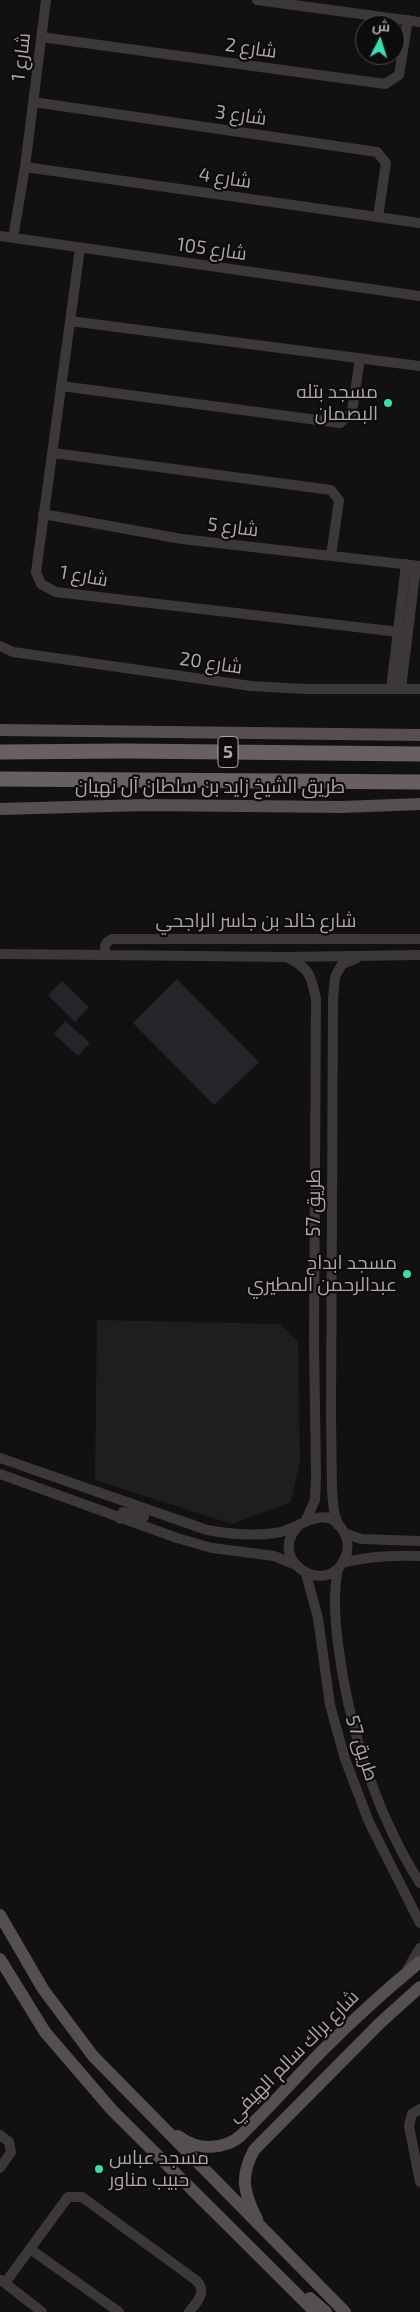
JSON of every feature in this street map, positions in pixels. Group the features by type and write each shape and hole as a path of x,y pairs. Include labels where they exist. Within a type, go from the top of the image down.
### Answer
{"highway":[{"name":"طريق الشيخ زايد بن سلطان آل نهيان","path":"0,752 420,754"},
{"name":"طريق الشيخ زايد بن سلطان آل نهيان","path":"0,779 420,782"}],"main road":[{"path":"0,731 420,734"},
{"path":"0,800 145,805"},
{"name":"طريق الشيخ زايد بن سلطان آل نهيان","path":"0,809 145,805 342,807 420,804"},
{"path":"0,1916 43,1989 93,2056 345,2312"},
{"path":"0,1959 45,2032 112,2110 290,2285 315,2312"},
{"name":"شارع براك سالم الهيفي","path":"157,2121 187,2143 215,2147 231,2142 243,2133 324,2050 403,1975 420,1962"},
{"name":"شارع براك سالم الهيفي","path":"261,2228 252,2209 244,2184 245,2167 254,2150 380,2023 420,1987"},
{"path":"286,2090 288,2100 297,2105"},
{"path":"290,2285 318,2303 326,2312"}],"street":[{"name":"شارع 1","path":"13,238 25,167 46,0"},
{"path":"257,0 420,22"},
{"name":"شارع 2","path":"40,37 385,84 399,75 408,20"},
{"name":"شارع 3","path":"33,102 377,152 386,163 378,217"},
{"name":"شارع 4","path":"25,167 420,223"},
{"name":"شارع 105","path":"0,236 420,296"},
{"name":"شارع 1","path":"80,248 36,572 41,584 56,592 399,632"},
{"path":"70,321 420,366"},
{"path":"61,386 340,423 352,412 360,358"},
{"path":"53,453 331,490 339,500 331,556"},
{"name":"شارع 5","path":"43,514 182,539 414,566"},
{"path":"396,689 399,632 414,566"},
{"path":"396,689 414,566"},
{"name":"شارع 20","path":"0,646 13,652 251,686 305,689 420,689"},
{"name":"شارع خالد بن جاسر الراجحي","path":"107,955 105,946 112,938 420,939"},
{"name":"شارع خالد بن جاسر الراجحي","path":"0,954 286,957 420,955"},
{"name":"طريق 57","path":"338,1525 334,1512 332,1490 331,1414 333,999 335,978 342,964 362,955"},
{"name":"طريق 57","path":"286,957 303,965 312,977 316,999 315,1500 303,1522"},
{"path":"316,999 322,993 326,993 333,999"},
{"path":"315,1414 321,1418 331,1414"},
{"path":"316,1432 322,1429 332,1432"},
{"path":"0,1458 207,1530 230,1533 276,1533 320,1517 338,1525 344,1533 348,1549 340,1566"},
{"path":"0,1474 120,1520 212,1548 274,1556 294,1564 306,1574 323,1576 340,1566 360,1558 383,1555 420,1556"},
{"path":"120,1520 123,1512 128,1511 193,1533 207,1530"},
{"path":"294,1564 290,1554 289,1543 293,1532 303,1522"},
{"path":"344,1533 361,1539 420,1542"},
{"name":"طريق 57","path":"340,1566 335,1583 335,1616 351,1718 362,1752 396,1838 420,1883"},
{"name":"طريق 57","path":"306,1574 318,1618 330,1705 345,1759 369,1822 420,1923"},
{"path":"345,1759 355,1758 362,1752"},
{"path":"403,1975 420,1948"},
{"path":"420,2110 412,2114 409,2126 420,2182"},
{"path":"0,2135 9,2142 12,2152 0,2168"},
{"path":"42,2312 30,2309 2,2281 30,2249 68,2197 82,2197 197,2281 201,2289 201,2296 189,2312"},
{"path":"30,2249 119,2312"}],"shaded area":[{"path":"177,979 259,1062 214,1105 133,1023"},
{"path":"62,981 89,1007 75,1022 48,995"},
{"path":"65,1021 90,1043 78,1056 54,1034"},
{"path":"97,1320 280,1324 298,1341 300,1461 291,1502 232,1524 95,1480"}],"place":[{"name":"مسجد بتله البصمان","path":"388,403"},
{"name":"مسجد ابداح عبدالرحمن المطيري","path":"407,1274"},
{"name":"مسجد عباس حبيب مناور","path":"99,2169"}]}
